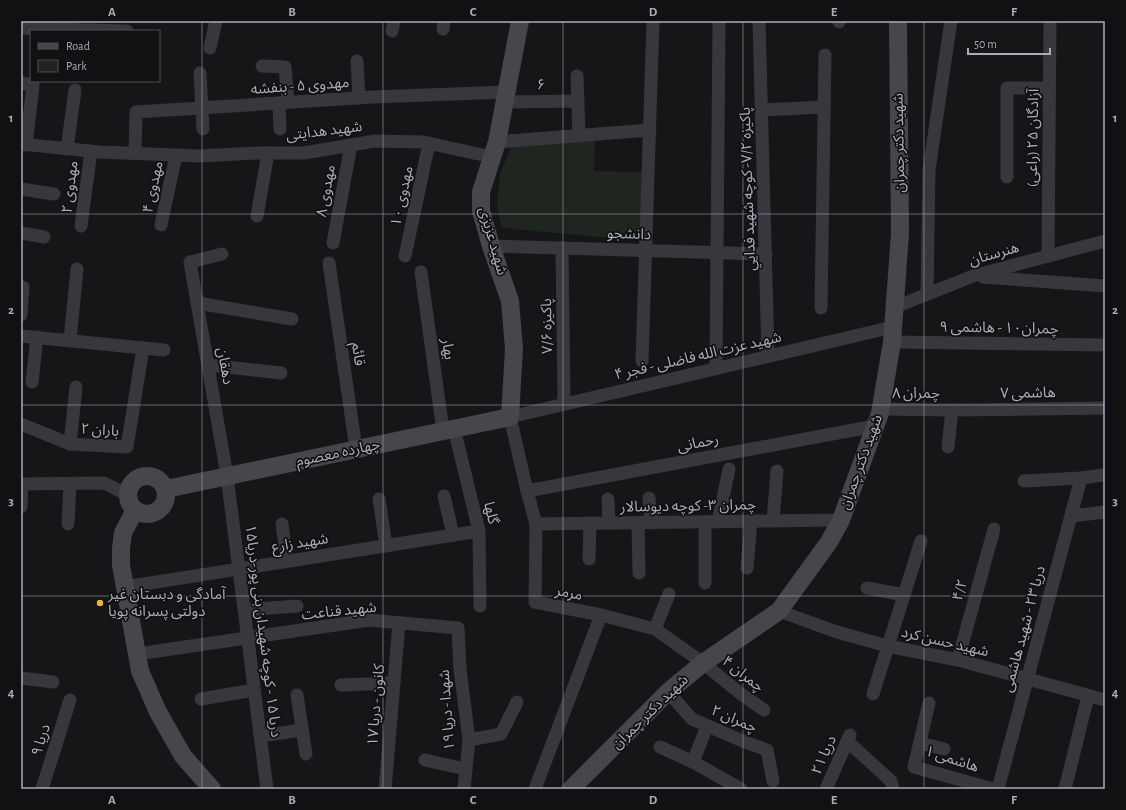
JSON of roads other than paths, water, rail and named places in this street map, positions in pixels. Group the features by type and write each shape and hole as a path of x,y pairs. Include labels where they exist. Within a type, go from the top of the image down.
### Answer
{"street":[{"path":"210,48 216,21"},
{"name":"شهید عزیزی","path":"510,416 514,349 510,301 491,246 481,211 481,192 495,149 520,21"},
{"path":"642,361 653,21"},
{"path":"716,368 719,21"},
{"name":"پاکیزه ۷/۲- كوچه شهيد فدايي","path":"759,21 768,356"},
{"name":"شهید دکتر چمران","path":"571,789 668,692 703,663 779,611 829,542 841,520 881,409 893,335 900,234 898,21"},
{"path":"927,294 929,170 951,21"},
{"name":"آزادگان ۲۵ (راعی)","path":"1048,256 1050,21"},
{"path":"29,26 107,30"},
{"path":"821,308 825,55"},
{"path":"357,61 359,98"},
{"path":"262,66 285,67 284,103 280,129"},
{"path":"200,73 203,129"},
{"path":"578,76 579,136"},
{"path":"24,144 27,84"},
{"path":"1007,177 1007,88 1049,88"},
{"path":"67,149 75,90"},
{"name":"مهدوی ۵ - بنفشه","path":"135,153 136,112 359,98 506,97"},
{"name":"۶","path":"506,97 578,101"},
{"path":"762,110 824,107"},
{"name":"شهید هدایتی","path":"24,144 91,151 199,156 304,153 375,141 429,143 495,149 579,136 650,130"},
{"name":"مهدوی ۱۰","path":"405,256 429,143"},
{"name":"مهدوی ۸","path":"333,243 351,145"},
{"name":"مهدوی ۲","path":"81,226 91,151"},
{"path":"257,216 268,153"},
{"name":"مهدوی ۴","path":"161,225 176,155"},
{"path":"21,189 54,194"},
{"path":"21,233 44,237"},
{"name":"هنرستان","path":"895,307 973,276 1105,241"},
{"name":"دانشجو","path":"491,246 766,254"},
{"name":"پاکیزه ۷/۶","path":"562,248 564,396 562,404"},
{"name":"دهقان","path":"222,254 190,262 228,476"},
{"name":"قائم","path":"329,263 356,449"},
{"path":"70,340 77,269"},
{"name":"بهار","path":"421,272 449,430"},
{"path":"973,276 1105,286"},
{"path":"21,315 23,287"},
{"path":"197,303 292,319"},
{"name":"شهید عزت الله فاضلی - فجر ۴","path":"510,416 768,356 893,335"},
{"name":"چمران۱۰ - هاشمی ۹","path":"893,335 1105,345"},
{"path":"21,336 164,350"},
{"path":"32,382 37,337"},
{"name":"باران ۲","path":"21,424 70,444 127,447 143,348"},
{"path":"208,365 281,373"},
{"path":"70,444 76,387"},
{"name":"هاشمی ۷","path":"952,410 1105,408"},
{"name":"چمران ۸","path":"881,409 952,410"},
{"path":"948,447 952,410"},
{"name":"چهارده معصوم","path":"166,489 510,416"},
{"name":"مرمر","path":"510,416 536,524 535,602 601,615"},
{"name":"رحمانی","path":"527,491 875,426"},
{"name":"گلها","path":"449,430 479,531 480,606"},
{"path":"718,522 729,469"},
{"path":"773,521 778,471"},
{"path":"1024,481 1081,478 1103,475"},
{"path":"21,508 22,484 104,483 132,502 140,513 146,514 158,511 165,502 166,489 159,480 148,476 136,479 129,489 132,502 123,533 121,565 140,670 158,712 183,756 212,789"},
{"name":"دریا ۱۵ - كوچه شهيدان بنی پور-دريا۱۵","path":"228,476 267,789"},
{"name":"دریا ۲۳ - شهید هاشمی","path":"998,789 1081,478"},
{"path":"68,524 70,484"},
{"path":"444,496 453,535"},
{"path":"649,498 651,523"},
{"path":"379,499 386,546"},
{"path":"608,499 609,523"},
{"path":"1071,516 1105,512"},
{"name":"چمران ۳- كوچه ديوسالار","path":"536,524 841,520"},
{"path":"747,568 752,521"},
{"path":"705,522 705,583"},
{"path":"589,559 590,523"},
{"path":"638,523 639,573"},
{"path":"282,524 287,561"},
{"name":"۴/۲","path":"958,660 994,529"},
{"name":"شهید زارع","path":"125,586 479,531"},
{"path":"873,694 921,541"},
{"path":"867,588 904,595"},
{"path":"654,629 669,594"},
{"path":"244,610 297,606"},
{"name":"شهید حسن کرد","path":"779,611 837,632 888,646 958,660 1105,700"},
{"path":"535,789 601,615"},
{"name":"چمران ۴","path":"601,615 654,629 703,663 741,694 764,710"},
{"name":"شهید قناعت","path":"137,654 248,639 369,620 458,628"},
{"name":"کانون - دریا ۱۷","path":"385,789 399,623"},
{"name":"شهدا - دریا ۱۹","path":"458,628 460,669 469,740 464,789"},
{"path":"21,678 53,682"},
{"path":"341,686 394,683"},
{"path":"201,699 254,690"},
{"name":"چمران ۲","path":"668,692 692,719 767,750 773,781"},
{"path":"297,695 306,754"},
{"path":"1065,789 1088,696"},
{"name":"دریا ۹","path":"42,789 70,700"},
{"path":"469,740 501,734 517,702"},
{"name":"هاشمی ۱","path":"929,703 914,767 993,789"},
{"path":"692,762 707,726"},
{"path":"260,736 302,730"},
{"name":"دریا ۲۱","path":"826,789 849,737 891,781 893,789"},
{"path":"920,743 944,749"},
{"path":"660,747 692,762 741,789"},
{"path":"425,760 465,769"}],"place":[{"name":"آمادگی و دبستان غیر دولتی پسرانه پویا","path":"100,603"}]}
